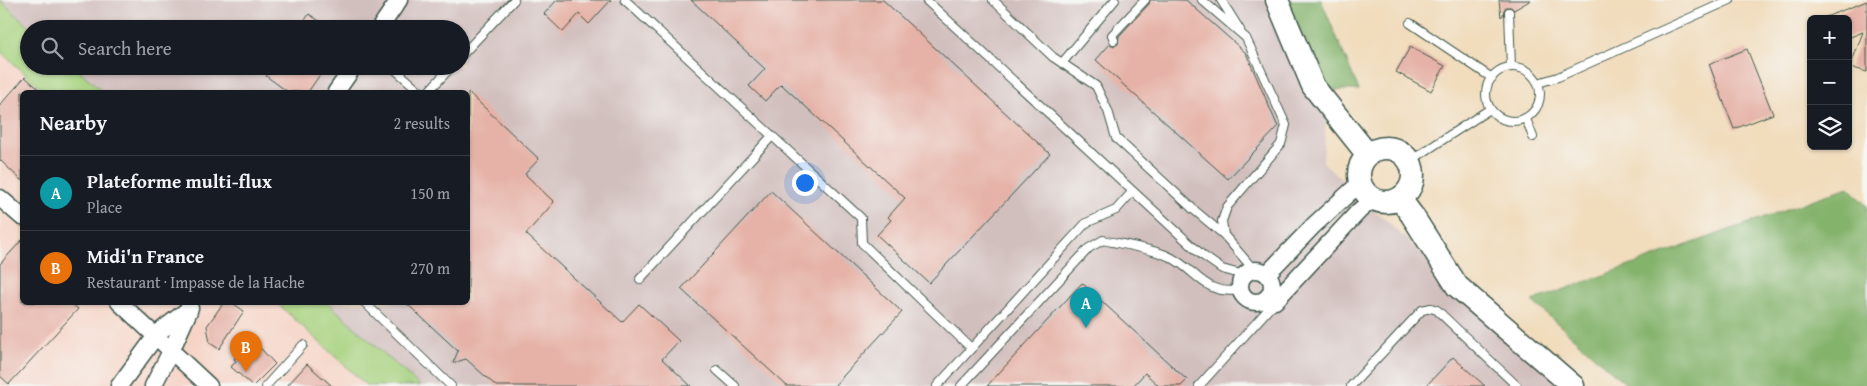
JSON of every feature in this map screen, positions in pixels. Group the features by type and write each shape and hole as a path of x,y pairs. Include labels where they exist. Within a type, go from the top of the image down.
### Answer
{"street":[{"path":"385,20 399,0"},
{"path":"1277,0 1313,86 1368,155"},
{"path":"337,90 348,75"},
{"path":"1390,148 1398,150 1410,161 1414,178 1412,186 1407,194 1400,199 1382,202 1367,191 1360,170 1368,155 1374,151 1390,148"},
{"path":"1367,191 1359,211 1270,301 1249,302 1241,294 1251,277 1314,225 1367,191"},
{"path":"0,198 20,216"},
{"path":"1400,199 1457,286 1573,386"},
{"path":"1251,277 1272,286 1268,297 1270,301"},
{"path":"121,305 209,386"},
{"path":"119,386 156,336 192,305"},
{"path":"153,386 192,305"}],"lane":[{"path":"470,46 514,0"},
{"path":"624,0 861,218 862,243 971,348"},
{"path":"926,0 1132,192 1212,263 1222,269 1251,277"},
{"path":"993,0 1053,57 1096,86 1108,111 1116,138 1224,235 1251,277"},
{"path":"1062,63 1115,0"},
{"path":"1114,40 1112,35 1145,0"},
{"path":"1202,0 1246,38"},
{"path":"1222,0 1246,38 1286,125 1281,144 1235,196 1228,207 1222,221 1224,235"},
{"path":"1538,83 1558,76 1730,0"},
{"path":"1509,12 1512,67"},
{"path":"1410,23 1492,78"},
{"path":"1512,67 1527,71 1538,83 1540,99 1532,114 1526,118 1510,122 1502,120 1490,109 1486,93 1487,85 1492,78 1504,69 1512,67"},
{"path":"402,75 419,90"},
{"path":"430,90 444,75"},
{"path":"1410,161 1490,109"},
{"path":"1526,118 1533,137"},
{"path":"640,279 772,136"},
{"path":"937,386 1086,223 1116,210 1132,192"},
{"path":"961,386 1089,248 1103,240 1168,256 1179,262 1199,280 1216,290 1227,292 1251,277"},
{"path":"1199,386 1270,301"},
{"path":"367,305 451,386"},
{"path":"1351,386 1422,310 1431,308 1437,310 1517,386"},
{"path":"266,386 303,345"},
{"path":"717,370 735,386"}],"shaded area":[{"path":"0,0 1286,0 1328,90 1323,162 1565,386 420,386 330,305 470,305 470,90 101,90 84,75 470,75 470,20 22,20"},
{"path":"0,51 20,69 20,75 26,75 43,90 20,90 20,305 279,305 367,386 0,386"}],"green space":[{"path":"0,0 22,20 20,20 20,69 0,51"},
{"path":"1286,0 1321,0 1359,90 1328,90"},
{"path":"26,75 84,75 101,90 43,90"},
{"path":"1848,187 1867,206 1867,386 1628,386 1532,301"},
{"path":"279,305 330,305 420,386 367,386"}],"building":[{"path":"557,0 611,0 589,24 579,14 563,32 544,14"},
{"path":"691,0 883,0 1050,154 929,283 877,235 891,220 888,217 905,198 781,84 765,101 749,86 765,69"},
{"path":"1150,0 1186,0 1246,53 1278,127 1228,179 1096,60 1110,44 1114,46 1118,44 1119,36 1149,4"},
{"path":"1499,0 1531,0 1514,10 1511,7 1506,7 1501,17"},
{"path":"1867,1 1867,72 1852,68 1852,62 1863,32 1852,36 1852,15 1831,15"},
{"path":"309,14 318,20 305,20"},
{"path":"1410,47 1445,66 1431,91 1396,72"},
{"path":"1747,49 1773,114 1734,129 1709,64"},
{"path":"320,75 309,90 285,90 266,76"},
{"path":"25,77 40,90 20,90 20,179 0,160 0,105"},
{"path":"470,94 539,159 525,174 554,202 526,234 622,322 639,304 679,341 662,359 691,386 496,386 466,359 453,363 458,351 408,305 470,305"},
{"path":"771,191 902,312 834,386 787,386 681,289"},
{"path":"20,242 20,305 73,305 78,309 9,384 0,376 0,264"},
{"path":"1082,283 1187,380 1181,386 1159,386 1145,373 1133,386 987,386"},
{"path":"222,305 235,305 244,311 219,349 210,343 207,326"},
{"path":"253,340 275,364 253,386 231,367 236,361 234,359"},
{"path":"1453,357 1485,386 1426,386"},
{"path":"307,364 332,386 287,386"}],"place":[{"name":"Plateforme multi-flux","path":"1086,328"},
{"name":"Midi'n France","path":"246,372"}]}
